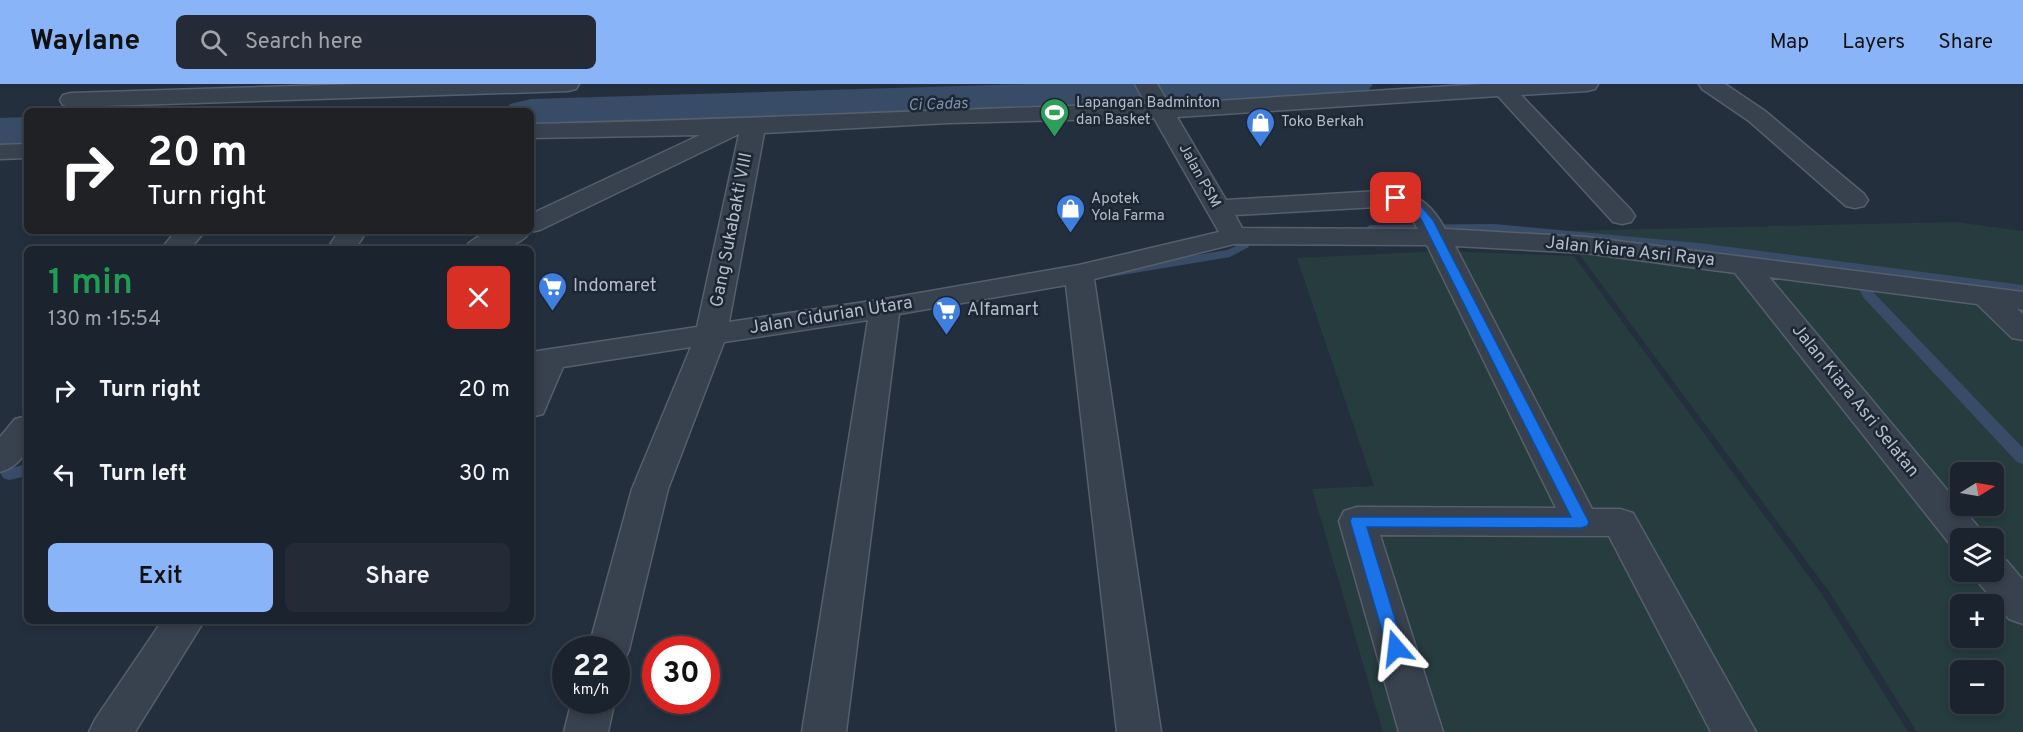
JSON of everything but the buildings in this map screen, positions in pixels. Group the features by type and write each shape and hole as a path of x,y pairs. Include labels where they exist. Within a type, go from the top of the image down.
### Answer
{"street":[{"path":"71,100 300,104 568,84"},
{"name":"Jalan PSM","path":"1146,84 1234,236"},
{"path":"534,131 744,126 1161,109 1587,84"},
{"path":"1710,84 1757,116 1855,200"},
{"path":"1503,89 1622,216"},
{"path":"534,223 744,126"},
{"name":"Gang Sukabakti VIII","path":"612,636 650,489 711,334 744,126"},
{"path":"0,152 24,151"},
{"path":"1217,208 1396,198 1413,203 1427,220 1581,522"},
{"path":"178,246 188,234"},
{"path":"484,246 510,234"},
{"name":"Jalan Cidurian Utara","path":"540,361 885,308 1079,274 1234,236"},
{"name":"Jalan Kiara Asri Raya","path":"1234,236 1435,237 1585,244 2023,302"},
{"name":"Jalan Kiara Asri Selatan","path":"1743,264 1958,528"},
{"path":"1079,274 1139,732"},
{"path":"1987,297 2023,331"},
{"path":"824,732 885,308"},
{"path":"534,391 540,361"},
{"path":"0,460 24,431"},
{"path":"0,460 24,455"},
{"path":"1421,732 1357,521 1620,523 1734,732"},
{"path":"111,732 182,624"},
{"path":"586,732 590,714"}],"green space":[{"path":"1955,222 2023,231 2023,732 1917,732 1830,593 1562,231"},
{"path":"1444,251 1574,256 1821,593 1908,732 1383,732 1312,489 1374,486 1297,258"}],"waterway":[{"name":"Ci Cadas","path":"534,117 988,104 1344,84"},
{"name":"Ci Cadas","path":"0,137 24,136"},
{"path":"1370,229 1494,228 1699,247 2023,289"},
{"path":"1110,273 1230,253 1243,247"},
{"path":"1866,289 1868,294 2023,458"},
{"path":"9,474 24,471"}],"place":[{"name":"Lapangan Badminton dan Basket","path":"1055,138"},
{"name":"Toko Berkah","path":"1260,148"},
{"name":"Apotek Yola Farma","path":"1070,234"},
{"name":"Indomaret","path":"552,312"},
{"name":"Alfamart","path":"946,336"}],"route":[{"path":"1396,198 1413,203 1427,220 1581,522 1357,521 1396,648"}]}
